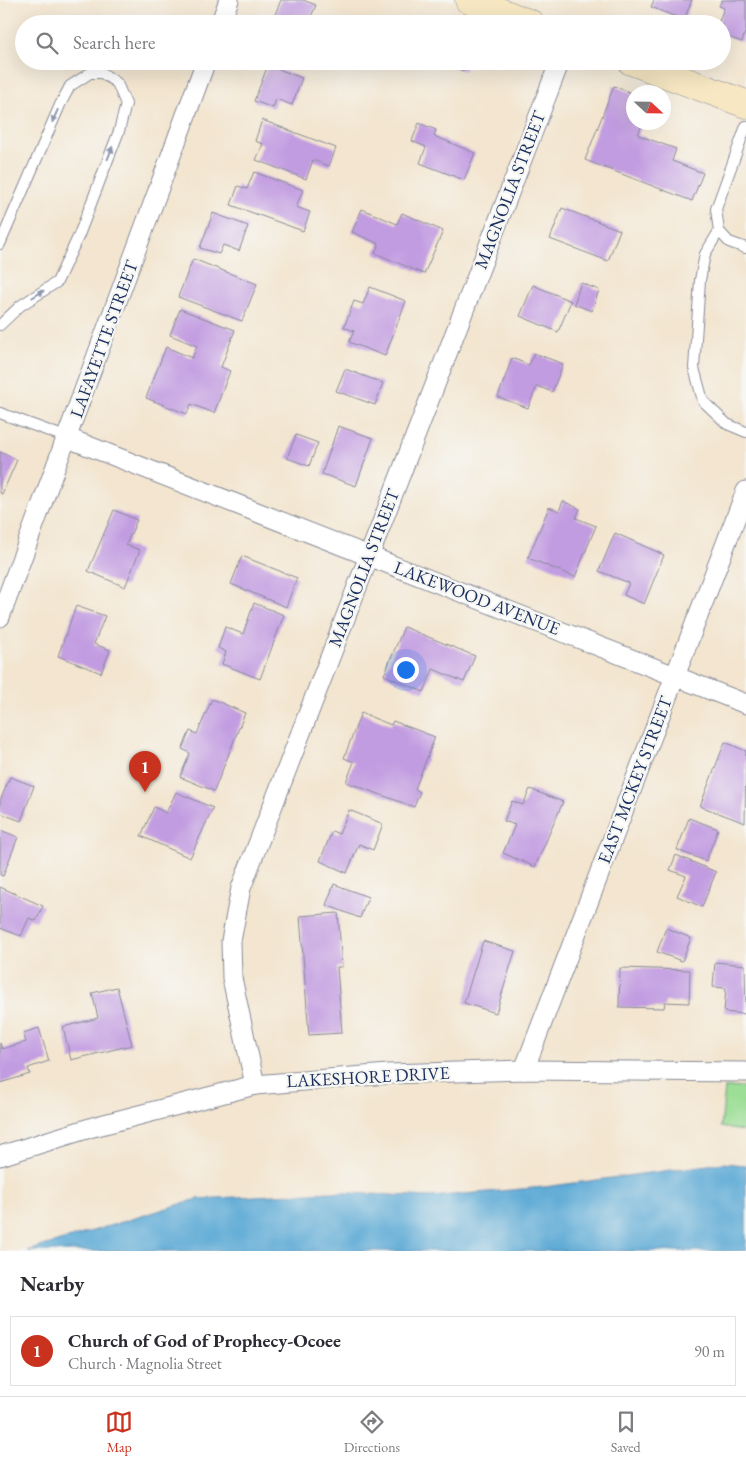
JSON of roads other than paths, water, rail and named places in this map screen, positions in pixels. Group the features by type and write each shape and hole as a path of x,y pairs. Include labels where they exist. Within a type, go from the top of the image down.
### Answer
{"street":[{"path":"223,15 229,0"},
{"path":"469,0 508,15"},
{"name":"LAFAYETTE STREET","path":"0,617 68,438 203,70"},
{"name":"MAGNOLIA STREET","path":"255,1085 232,978 231,941 241,888 557,70"},
{"path":"655,70 746,104"},
{"name":"LAKEWOOD AVENUE","path":"68,438 746,704"},
{"name":"EAST MCKEY STREET","path":"524,1070 746,491"},
{"name":"LAKESHORE DRIVE","path":"0,1156 93,1127 255,1085 388,1074 524,1070 746,1072"}],"lane":[{"path":"0,244 70,86 90,73 102,73 117,83 126,104 119,131 79,235 57,282 20,306 0,325"},
{"path":"746,126 716,209 719,231 729,242 746,248"},
{"path":"719,231 704,254 700,280 694,368 704,401 727,424 746,432"},
{"path":"0,412 68,438"}],"water":[{"path":"723,1163 746,1165 746,1251 27,1251 197,1199 331,1192 430,1197 544,1187"}],"place":[{"name":"Church of God of Prophecy-Ocoee","path":"145,792"}]}
